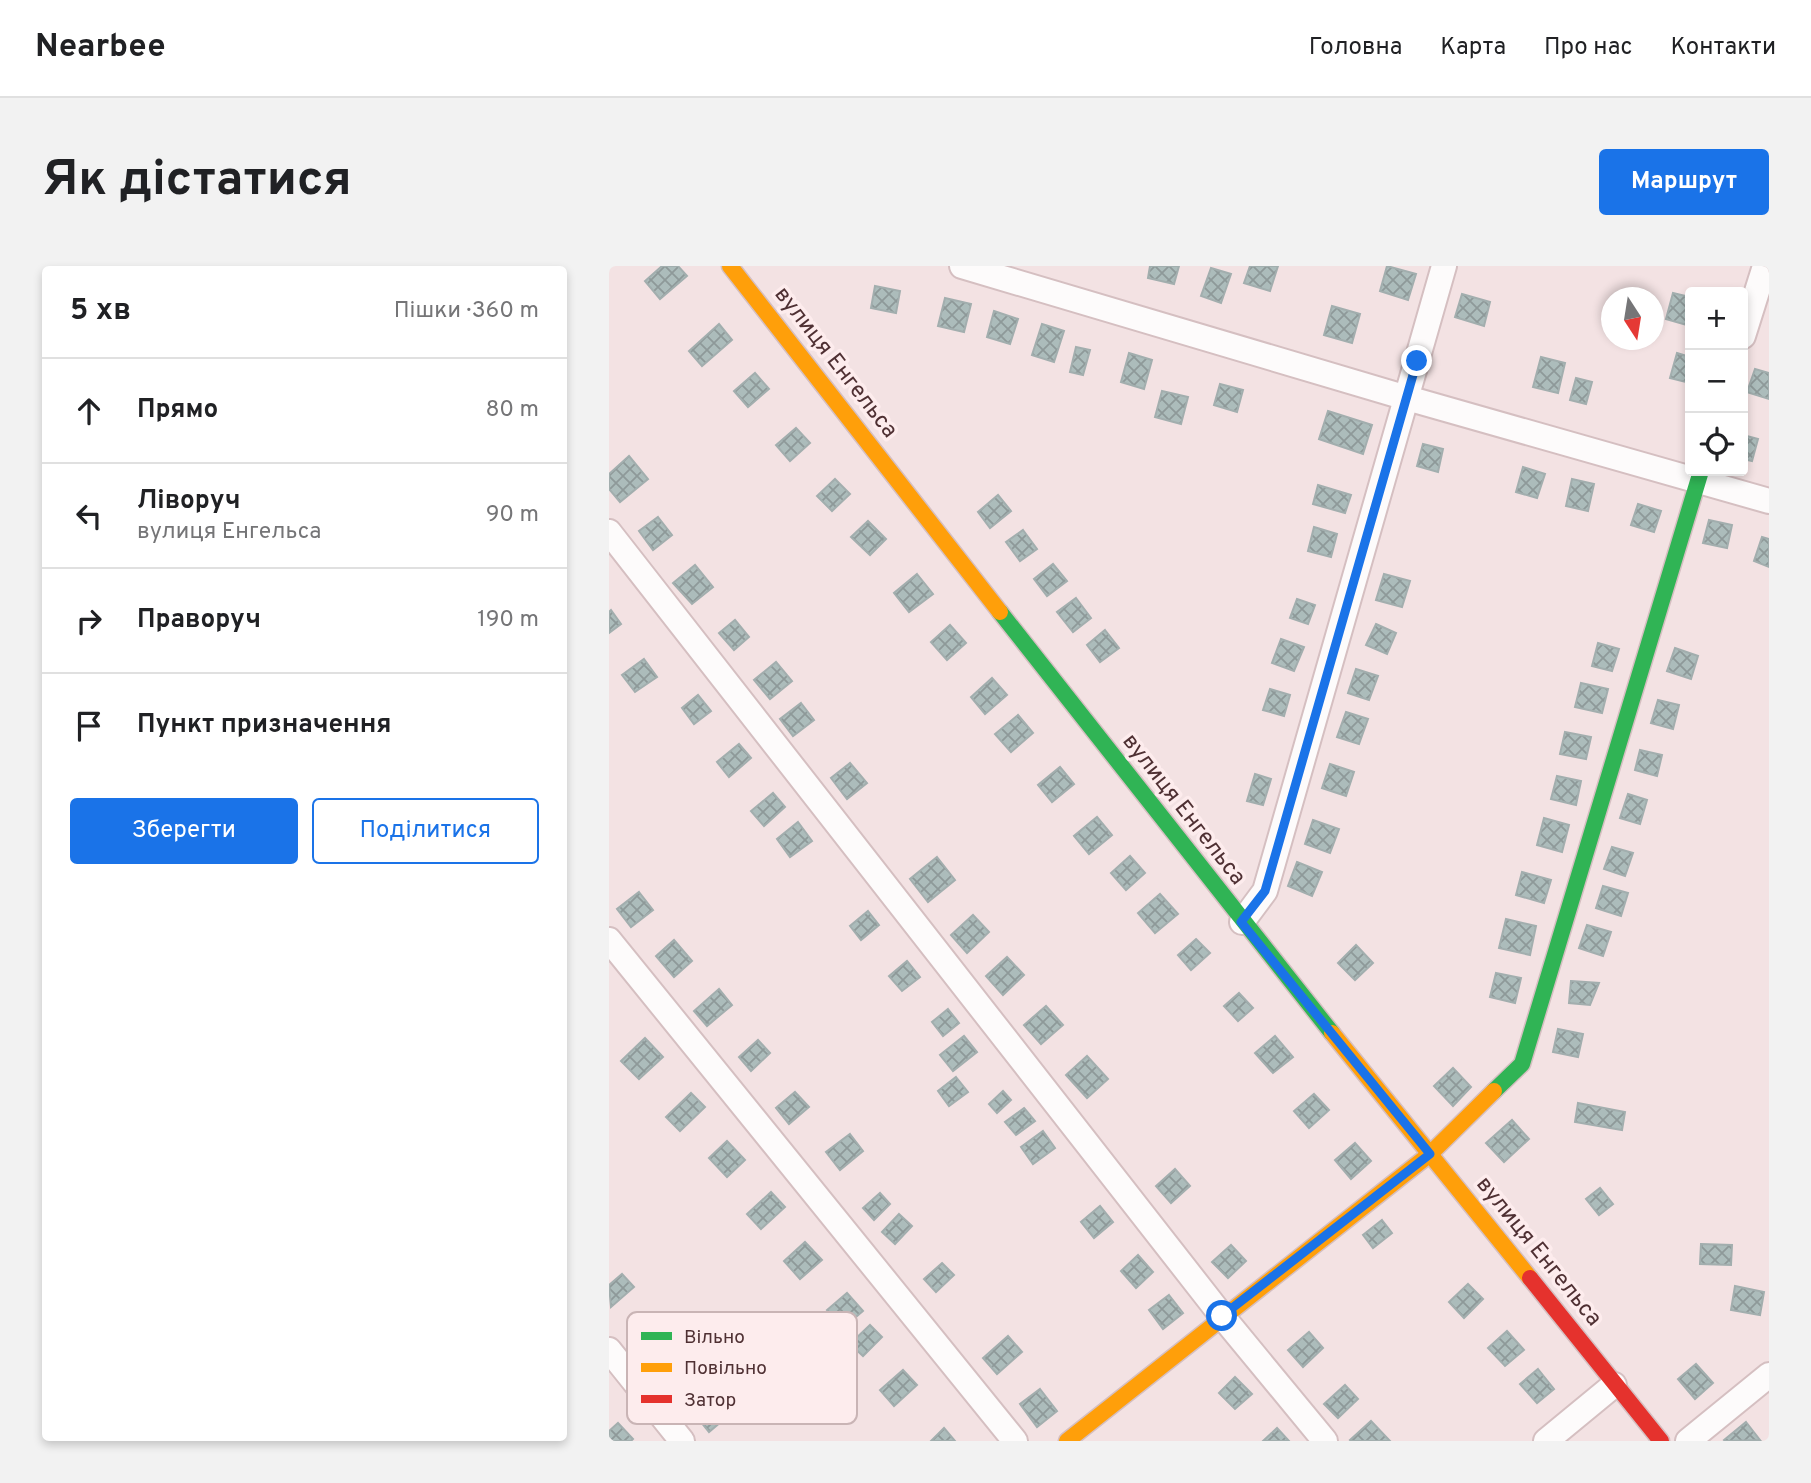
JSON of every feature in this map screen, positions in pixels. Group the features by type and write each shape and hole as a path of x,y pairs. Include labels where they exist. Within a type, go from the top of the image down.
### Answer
{"street":[{"name":"вулиця Енгельса","path":"730,266 1241,922 1661,1441"},
{"path":"962,266 1407,398 1685,471"},
{"path":"1241,922 1265,891 1444,266"},
{"path":"1748,320 1765,266"},
{"path":"1067,1441 1430,1154 1522,1064 1699,476"},
{"path":"1702,476 1769,500"},
{"path":"609,532 1222,1316 1325,1441"},
{"path":"609,940 1015,1441"},
{"path":"609,1350 627,1372"},
{"path":"1688,1441 1769,1375"},
{"path":"1546,1441 1615,1385"},
{"path":"668,1424 682,1441"}],"building":[{"path":"662,266 678,266 687,276 660,299 645,281"},
{"path":"1150,266 1179,266 1174,284 1148,278"},
{"path":"1250,266 1278,266 1270,291 1244,283"},
{"path":"1387,266 1416,274 1408,300 1380,291"},
{"path":"1211,268 1231,274 1221,303 1201,296"},
{"path":"875,286 900,291 896,313 871,308"},
{"path":"1673,293 1685,296 1685,325 1666,319"},
{"path":"1462,294 1490,302 1484,326 1455,317"},
{"path":"945,298 971,304 964,332 938,326"},
{"path":"1332,306 1360,314 1352,343 1324,335"},
{"path":"994,311 1018,319 1010,344 987,337"},
{"path":"719,324 732,340 702,366 689,351"},
{"path":"1042,324 1064,331 1054,362 1032,355"},
{"path":"1076,347 1090,350 1083,375 1070,372"},
{"path":"1129,353 1152,360 1144,389 1121,382"},
{"path":"1677,353 1685,355 1685,382 1670,378"},
{"path":"1541,357 1565,363 1558,393 1533,387"},
{"path":"1755,369 1769,373 1769,399 1748,392"},
{"path":"755,373 769,389 748,407 734,391"},
{"path":"1576,378 1592,382 1586,404 1570,400"},
{"path":"1220,384 1243,390 1237,412 1214,405"},
{"path":"1162,391 1188,397 1181,424 1155,417"},
{"path":"1328,411 1372,425 1363,454 1319,439"},
{"path":"796,428 810,443 790,461 776,445"},
{"path":"1748,436 1758,439 1752,461 1748,460"},
{"path":"1423,444 1443,449 1438,472 1417,466"},
{"path":"629,456 648,479 620,502 609,489 609,474"},
{"path":"1523,467 1545,474 1537,498 1516,492"},
{"path":"835,479 850,494 832,511 817,496"},
{"path":"1572,479 1594,484 1588,511 1566,506"},
{"path":"1318,485 1351,495 1345,513 1313,504"},
{"path":"998,495 1011,511 990,528 978,512"},
{"path":"1638,504 1661,511 1654,532 1631,525"},
{"path":"658,517 672,535 653,550 639,531"},
{"path":"1709,520 1732,525 1727,548 1703,543"},
{"path":"868,521 886,539 870,555 851,537"},
{"path":"1314,527 1337,534 1331,557 1308,551"},
{"path":"1023,530 1037,549 1020,561 1006,542"},
{"path":"1762,537 1769,539 1769,567 1754,561"},
{"path":"1053,564 1067,581 1047,596 1034,579"},
{"path":"695,565 713,587 692,604 673,583"},
{"path":"917,574 933,594 909,612 894,593"},
{"path":"1384,574 1410,581 1402,607 1376,600"},
{"path":"1076,598 1091,618 1073,632 1057,612"},
{"path":"1297,599 1315,605 1308,624 1290,618"},
{"path":"611,610 621,624 609,633 609,612"},
{"path":"735,620 749,637 734,650 719,633"},
{"path":"1376,624 1396,633 1387,654 1366,645"},
{"path":"950,625 966,643 947,660 931,642"},
{"path":"1105,630 1119,648 1100,662 1087,645"},
{"path":"1281,639 1304,647 1294,671 1272,663"},
{"path":"1598,643 1619,649 1612,671 1592,666"},
{"path":"1675,648 1698,656 1691,679 1667,671"},
{"path":"644,659 657,677 635,692 622,675"},
{"path":"776,662 792,681 770,699 754,680"},
{"path":"1356,669 1378,676 1369,700 1348,693"},
{"path":"992,678 1007,695 985,714 971,697"},
{"path":"1581,683 1608,689 1602,713 1575,707"},
{"path":"1270,689 1290,695 1284,716 1263,710"},
{"path":"698,695 711,711 694,724 682,708"},
{"path":"1658,700 1679,705 1673,729 1651,723"},
{"path":"801,703 814,720 793,736 780,719"},
{"path":"1346,712 1368,719 1359,744 1337,737"},
{"path":"1018,715 1033,733 1011,752 995,734"},
{"path":"1565,732 1591,737 1586,759 1560,754"},
{"path":"739,744 751,758 729,777 717,762"},
{"path":"1640,750 1662,755 1657,776 1635,770"},
{"path":"850,763 867,783 847,799 831,778"},
{"path":"1330,764 1354,772 1346,796 1322,788"},
{"path":"1060,767 1074,784 1052,802 1038,785"},
{"path":"1255,774 1271,779 1263,805 1247,801"},
{"path":"1557,776 1581,781 1576,805 1551,799"},
{"path":"773,793 785,807 764,826 751,811"},
{"path":"1628,794 1647,800 1640,824 1620,818"},
{"path":"1097,817 1112,835 1089,854 1074,836"},
{"path":"1544,818 1569,825 1562,852 1537,845"},
{"path":"1313,820 1339,829 1330,853 1305,844"},
{"path":"798,822 812,841 790,857 777,839"},
{"path":"1612,847 1633,853 1625,876 1604,869"},
{"path":"1130,856 1145,873 1126,890 1111,873"},
{"path":"937,857 955,880 928,902 910,879"},
{"path":"1297,862 1322,872 1312,896 1288,886"},
{"path":"1522,872 1551,880 1544,903 1516,895"},
{"path":"1603,886 1628,893 1621,916 1596,908"},
{"path":"639,892 653,910 631,927 617,909"},
{"path":"1160,894 1178,914 1155,933 1138,913"},
{"path":"868,911 879,925 861,940 850,926"},
{"path":"973,915 989,932 967,953 951,935"},
{"path":"1506,919 1536,926 1530,955 1499,948"},
{"path":"1587,925 1611,932 1603,956 1579,948"},
{"path":"1196,939 1210,953 1191,970 1178,955"},
{"path":"674,940 692,961 674,977 656,956"},
{"path":"1356,945 1373,963 1355,980 1338,963"},
{"path":"1007,957 1024,975 1003,995 986,976"},
{"path":"907,961 920,977 902,991 889,976"},
{"path":"1496,973 1521,978 1515,1003 1490,997"},
{"path":"1571,981 1599,983 1590,1005 1569,1003"},
{"path":"719,989 732,1005 707,1026 694,1011"},
{"path":"1239,993 1253,1008 1238,1021 1224,1006"},
{"path":"1046,1006 1063,1025 1041,1044 1024,1025"},
{"path":"948,1009 959,1023 943,1036 932,1022"},
{"path":"1558,1029 1583,1034 1578,1057 1553,1052"},
{"path":"964,1036 977,1052 953,1071 940,1055"},
{"path":"1275,1036 1293,1057 1273,1073 1255,1053"},
{"path":"645,1038 663,1057 639,1079 621,1061"},
{"path":"758,1040 770,1053 751,1071 739,1057"},
{"path":"1087,1056 1108,1079 1087,1098 1066,1075"},
{"path":"1453,1068 1471,1087 1453,1106 1434,1086"},
{"path":"956,1077 968,1092 949,1106 938,1091"},
{"path":"1003,1091 1011,1100 997,1113 989,1104"},
{"path":"795,1092 809,1107 789,1124 776,1108"},
{"path":"691,1093 705,1107 680,1131 666,1117"},
{"path":"1314,1094 1329,1110 1309,1128 1294,1111"},
{"path":"1578,1103 1625,1112 1622,1130 1575,1122"},
{"path":"1024,1108 1035,1121 1016,1135 1005,1122"},
{"path":"1512,1120 1529,1139 1504,1162 1486,1143"},
{"path":"1043,1131 1055,1148 1033,1164 1021,1147"},
{"path":"850,1134 863,1151 840,1170 826,1152"},
{"path":"727,1141 745,1160 727,1177 709,1158"},
{"path":"1355,1143 1371,1161 1351,1179 1335,1160"},
{"path":"1175,1169 1190,1186 1171,1203 1156,1186"},
{"path":"1600,1188 1613,1204 1599,1215 1586,1199"},
{"path":"771,1192 785,1207 761,1229 747,1214"},
{"path":"880,1193 890,1204 874,1220 863,1208"},
{"path":"1100,1206 1113,1222 1094,1238 1081,1222"},
{"path":"899,1214 912,1226 895,1244 882,1232"},
{"path":"1382,1220 1392,1233 1373,1248 1363,1235"},
{"path":"805,1242 822,1260 800,1279 784,1261"},
{"path":"1701,1244 1732,1245 1731,1265 1700,1264"},
{"path":"1231,1245 1246,1261 1228,1278 1212,1262"},
{"path":"1138,1255 1153,1272 1136,1288 1121,1271"},
{"path":"942,1263 954,1275 936,1292 924,1279"},
{"path":"622,1274 634,1287 611,1307 609,1285"},
{"path":"1468,1284 1483,1299 1464,1318 1449,1302"},
{"path":"1735,1286 1764,1292 1760,1315 1731,1310"},
{"path":"847,1293 863,1311 857,1316 857,1312 827,1310"},
{"path":"1169,1295 1183,1313 1163,1329 1149,1310"},
{"path":"870,1325 882,1337 863,1356 857,1350 857,1337"},
{"path":"1507,1331 1524,1350 1505,1366 1488,1348"},
{"path":"1309,1332 1323,1348 1303,1367 1288,1350"},
{"path":"1008,1336 1022,1352 997,1374 983,1358"},
{"path":"1696,1364 1713,1383 1695,1399 1678,1379"},
{"path":"1538,1369 1554,1389 1537,1403 1520,1384"},
{"path":"903,1370 917,1385 894,1406 880,1390"},
{"path":"1235,1377 1252,1394 1235,1409 1219,1393"},
{"path":"1345,1385 1358,1399 1338,1418 1324,1404"},
{"path":"1040,1389 1057,1411 1037,1427 1020,1404"},
{"path":"1371,1421 1390,1441 1350,1440"},
{"path":"1746,1422 1760,1440 1724,1440"},
{"path":"618,1423 633,1439 631,1441 609,1441 609,1431"},
{"path":"702,1424 718,1424 709,1432"},
{"path":"944,1428 955,1441 931,1441"},
{"path":"1277,1428 1289,1441 1263,1441"}],"traffic: fast":[{"path":"1494,1091 1522,1064 1699,476"},
{"path":"1000,612 1332,1033"}],"traffic: slow":[{"path":"730,266 1000,612"},
{"path":"1332,1033 1530,1278"},
{"path":"1067,1441 1430,1154 1494,1091"}],"traffic: jam":[{"path":"1530,1278 1661,1441"}],"route":[{"path":"1222,1316 1430,1154 1241,922 1265,891 1417,361"}]}
